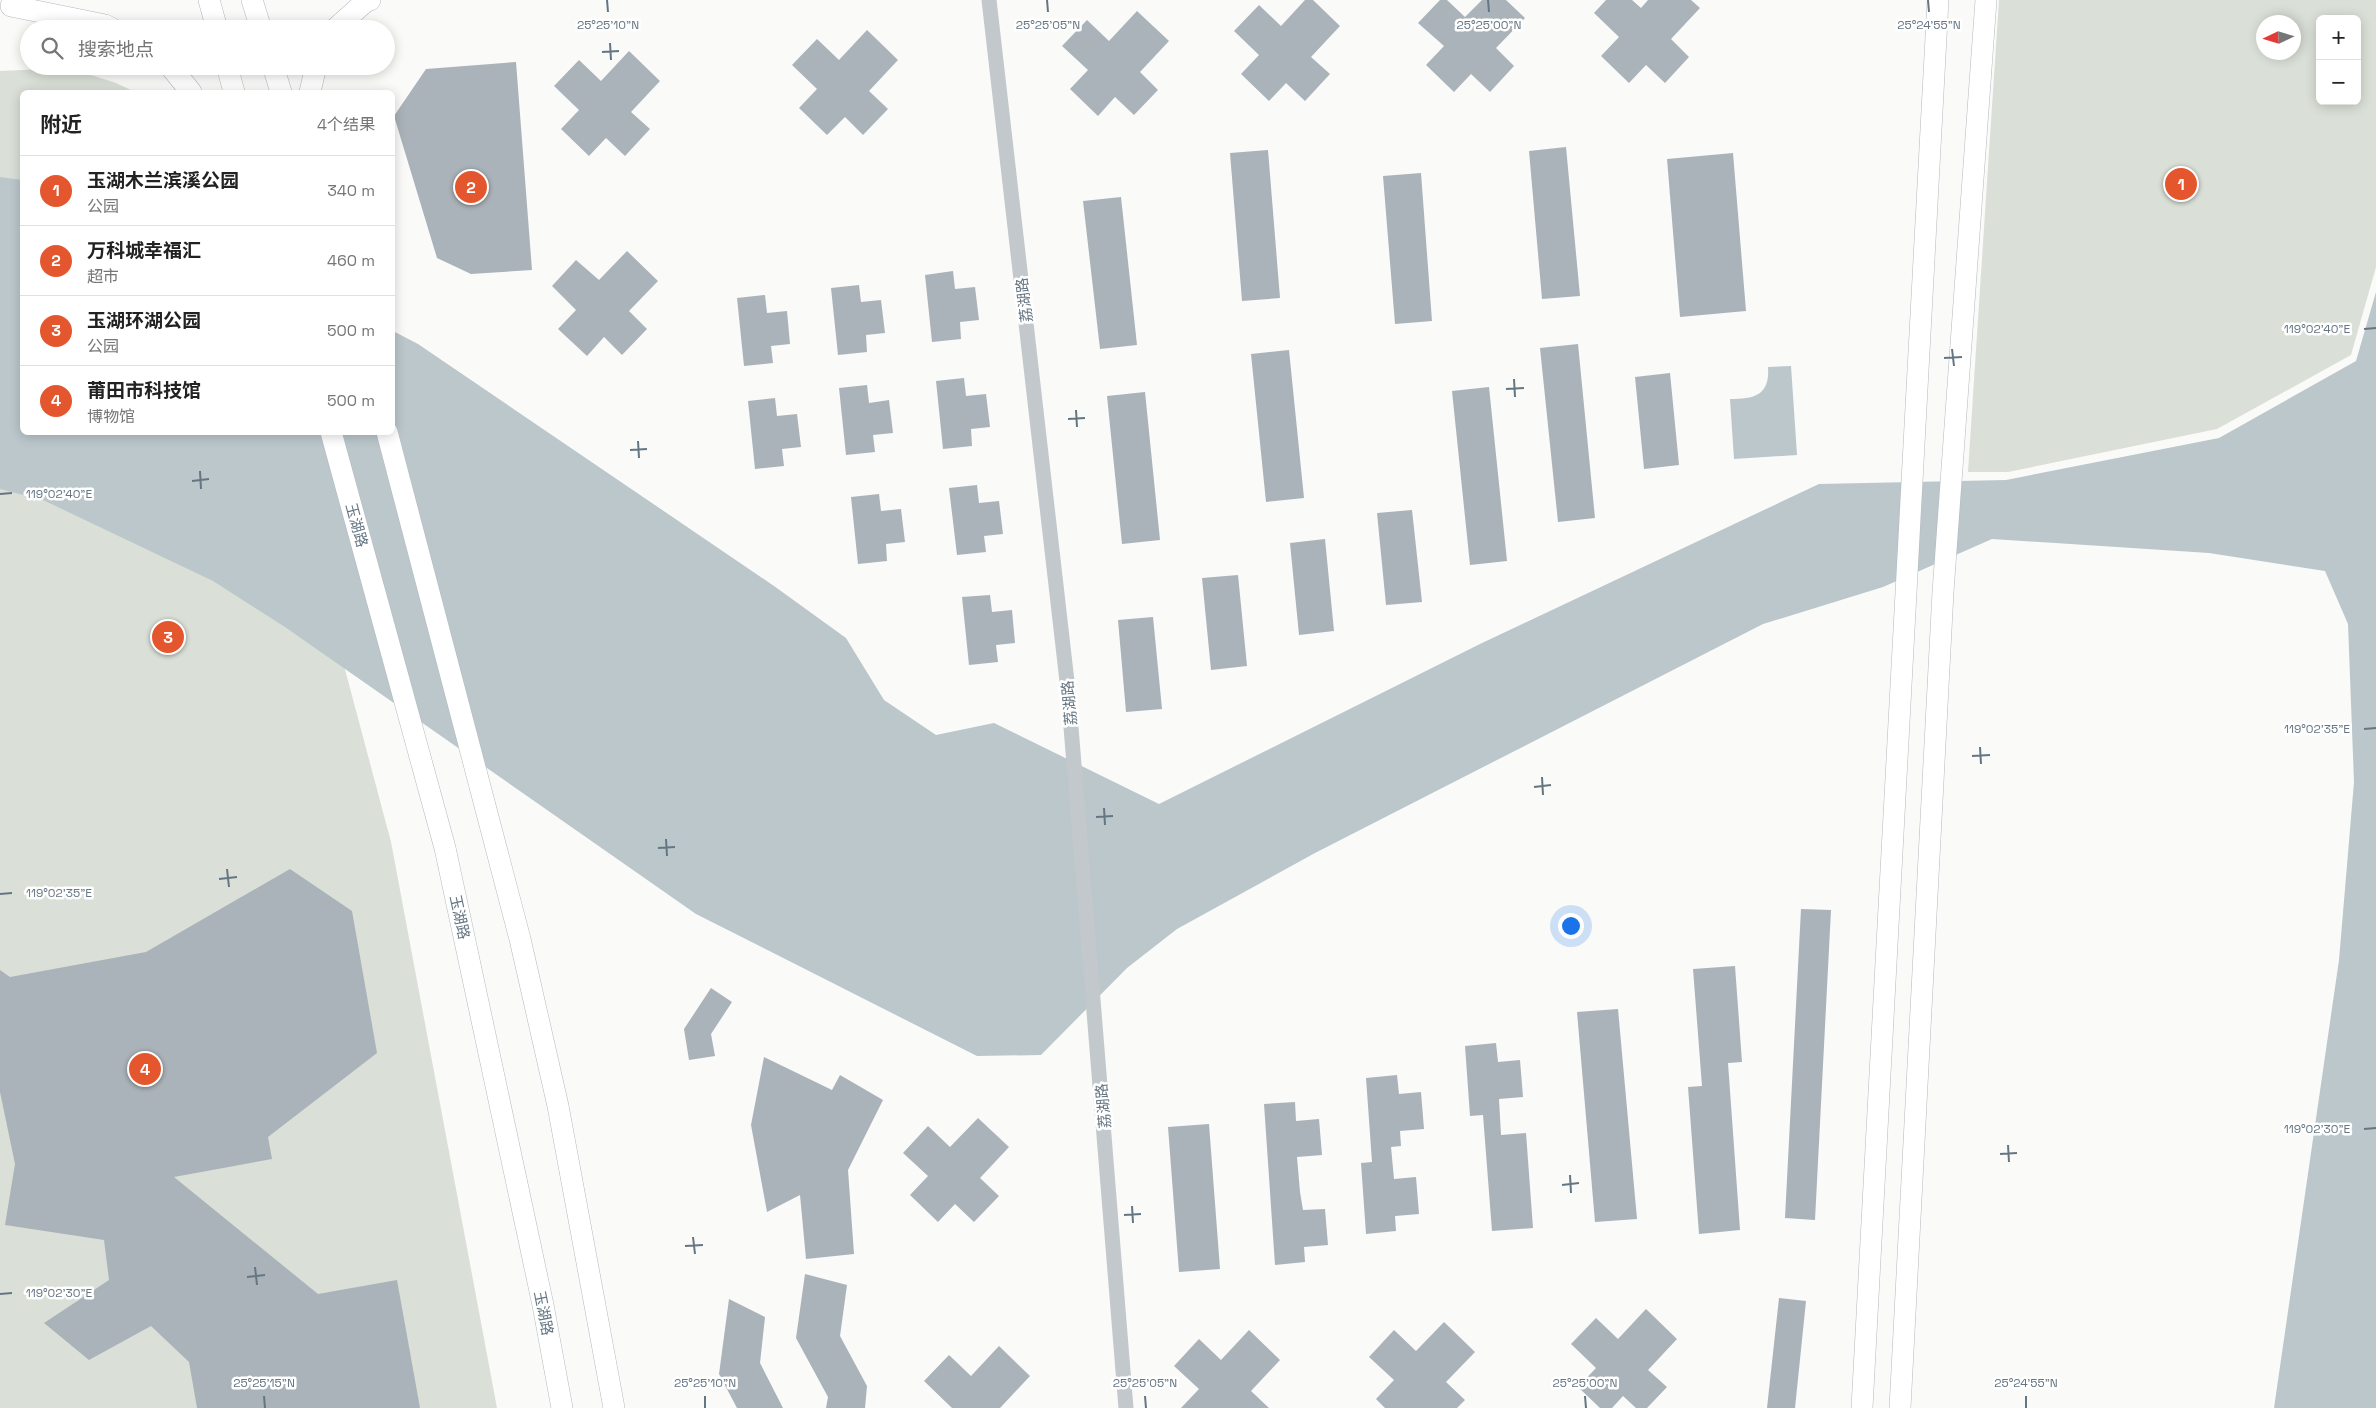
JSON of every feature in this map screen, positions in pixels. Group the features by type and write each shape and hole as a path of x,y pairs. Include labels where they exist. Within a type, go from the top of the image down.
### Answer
{"main road":[{"path":"5,7 54,0"},
{"path":"209,0 215,20"},
{"path":"252,0 258,20"},
{"path":"344,20 370,0"},
{"path":"1862,1408 1938,0"},
{"path":"1900,1408 1943,592 1952,445 1986,0"},
{"path":"5,7 78,20"},
{"path":"177,75 189,90"},
{"path":"229,75 233,90"},
{"path":"276,75 280,90"},
{"path":"310,90 314,75"},
{"name":"玉湖路","path":"332,435 444,848 543,1305 562,1408"},
{"path":"388,435 520,939 558,1106 614,1408"}],"street":[{"name":"荔湖路","path":"989,0 1068,690 1104,1113 1126,1408"}],"shaded area":[{"path":"1999,0 2376,0 2376,267 2351,355 2217,429 2008,472 1968,472"},
{"path":"20,70 20,75 91,75 131,90 20,90 20,435 283,435 391,842 497,1408 0,1408 0,71"},
{"path":"0,177 20,180 20,435 395,435 395,332 418,344 774,586 846,638 884,700 936,735 994,723 1159,804 1480,644 1819,484 2006,480 2219,438 2356,361 2376,292 2376,1408 2274,1408 2339,960 2354,782 2348,624 2325,571 2209,553 1992,539 1883,587 1763,624 1315,853 1177,929 1127,968 1041,1055 977,1056 696,914 285,627 213,581 43,500 0,489"},
{"path":"1791,366 1797,455 1734,459 1730,399 1747,398 1759,394 1766,384 1768,367"}],"building":[{"path":"1305,0 1313,0 1340,26 1311,57 1330,74 1305,101 1286,83 1269,101 1241,74 1259,55 1234,31 1259,5 1281,26"},
{"path":"1440,0 1447,0 1465,17 1482,0 1506,0 1525,18 1496,48 1514,66 1490,92 1471,74 1454,92 1426,65 1444,46 1418,23"},
{"path":"1606,0 1632,0 1641,8 1648,0 1691,0 1700,8 1671,39 1689,57 1665,83 1646,65 1629,83 1601,56 1619,37 1594,13"},
{"path":"1137,11 1169,41 1140,72 1158,90 1134,115 1115,97 1098,116 1070,89 1088,70 1062,46 1087,20 1109,41"},
{"path":"867,30 898,60 869,91 888,109 863,135 845,117 827,135 799,108 817,89 792,65 817,39 839,60"},
{"path":"629,51 660,81 631,112 650,129 625,156 606,138 589,156 561,129 579,110 554,86 579,60 601,81"},
{"path":"516,62 532,270 471,274 437,258 395,119 395,115 426,69"},
{"path":"1566,147 1580,296 1542,299 1529,151"},
{"path":"1268,150 1280,298 1242,301 1230,153"},
{"path":"1733,153 1746,311 1680,317 1667,159"},
{"path":"1421,173 1432,321 1395,324 1383,176"},
{"path":"1121,197 1137,345 1100,349 1083,201"},
{"path":"627,251 658,281 629,311 647,329 622,355 604,337 587,356 558,329 576,310 552,286 576,260 599,280"},
{"path":"953,271 955,289 975,287 979,320 960,322 961,339 932,342 925,275"},
{"path":"859,285 861,302 881,300 885,333 866,335 867,352 838,355 831,288"},
{"path":"765,295 767,313 787,311 790,344 771,346 773,363 744,366 737,298"},
{"path":"1578,344 1595,518 1558,522 1540,348"},
{"path":"1289,350 1304,498 1266,502 1251,354"},
{"path":"1670,373 1679,465 1644,469 1635,377"},
{"path":"964,378 966,396 986,394 990,427 971,429 972,446 943,449 936,381"},
{"path":"867,385 869,403 889,400 893,433 873,435 875,452 846,455 839,388"},
{"path":"1489,387 1507,561 1470,565 1452,391"},
{"path":"1145,392 1160,540 1122,544 1107,396"},
{"path":"775,398 777,416 797,414 801,447 782,449 784,466 755,469 748,401"},
{"path":"977,485 979,503 999,501 1003,534 984,536 986,552 957,555 949,488"},
{"path":"879,494 881,511 901,509 905,542 886,544 887,561 858,564 851,497"},
{"path":"1412,510 1422,602 1386,605 1377,513"},
{"path":"1325,539 1334,631 1299,635 1290,543"},
{"path":"1238,575 1247,666 1211,670 1202,578"},
{"path":"990,595 992,612 1012,610 1015,643 996,645 998,662 969,665 962,597"},
{"path":"1153,617 1162,709 1126,712 1118,620"},
{"path":"290,869 352,911 377,1053 268,1137 272,1159 174,1177 318,1294 397,1280 420,1408 197,1408 189,1362 151,1326 89,1360 44,1323 109,1280 104,1240 5,1225 15,1164 0,1092 0,970 10,977 146,952"},
{"path":"1801,909 1831,910 1815,1220 1785,1218"},
{"path":"1735,966 1742,1062 1728,1063 1740,1230 1699,1234 1688,1087 1702,1086 1693,969"},
{"path":"711,988 732,1002 711,1034 715,1056 689,1060 684,1029"},
{"path":"1618,1009 1637,1219 1595,1222 1577,1012"},
{"path":"1496,1043 1498,1062 1520,1060 1523,1097 1499,1099 1501,1135 1526,1133 1533,1228 1492,1231 1483,1115 1470,1116 1465,1046"},
{"path":"764,1057 832,1090 840,1075 883,1100 848,1170 854,1254 806,1259 800,1195 767,1212 751,1125"},
{"path":"1397,1075 1399,1094 1421,1092 1424,1129 1400,1131 1401,1146 1391,1147 1394,1179 1416,1177 1419,1214 1395,1216 1396,1231 1366,1234 1361,1163 1372,1162 1366,1078"},
{"path":"1295,1102 1296,1121 1319,1119 1322,1155 1297,1157 1303,1210 1325,1209 1328,1245 1304,1247 1305,1262 1275,1265 1264,1104"},
{"path":"978,1118 1009,1147 980,1178 999,1196 974,1222 955,1204 938,1222 910,1195 928,1176 903,1153 928,1126 950,1147"},
{"path":"1209,1124 1220,1269 1179,1272 1168,1127"},
{"path":"805,1274 847,1285 840,1336 867,1386 865,1408 826,1408 828,1397 796,1338"},
{"path":"1779,1298 1806,1301 1795,1408 1767,1408"},
{"path":"729,1299 765,1317 760,1363 783,1408 737,1408 719,1374"},
{"path":"1646,1309 1677,1339 1648,1370 1667,1387 1647,1408 1636,1408 1623,1396 1612,1408 1600,1408 1578,1387 1596,1368 1571,1344 1596,1318 1618,1339"},
{"path":"1444,1322 1475,1352 1446,1382 1465,1400 1457,1408 1385,1408 1376,1399 1394,1380 1369,1357 1394,1330 1416,1351"},
{"path":"1249,1330 1280,1360 1251,1391 1269,1408 1181,1408 1199,1389 1174,1366 1199,1339 1221,1360"},
{"path":"999,1346 1030,1376 1000,1408 952,1408 924,1381 949,1355 971,1376"}],"place":[{"name":"玉湖木兰滨溪公园","path":"2181,184"},
{"name":"万科城幸福汇","path":"471,187"},
{"name":"玉湖环湖公园","path":"168,637"},
{"name":"莆田市科技馆","path":"145,1069"}]}
